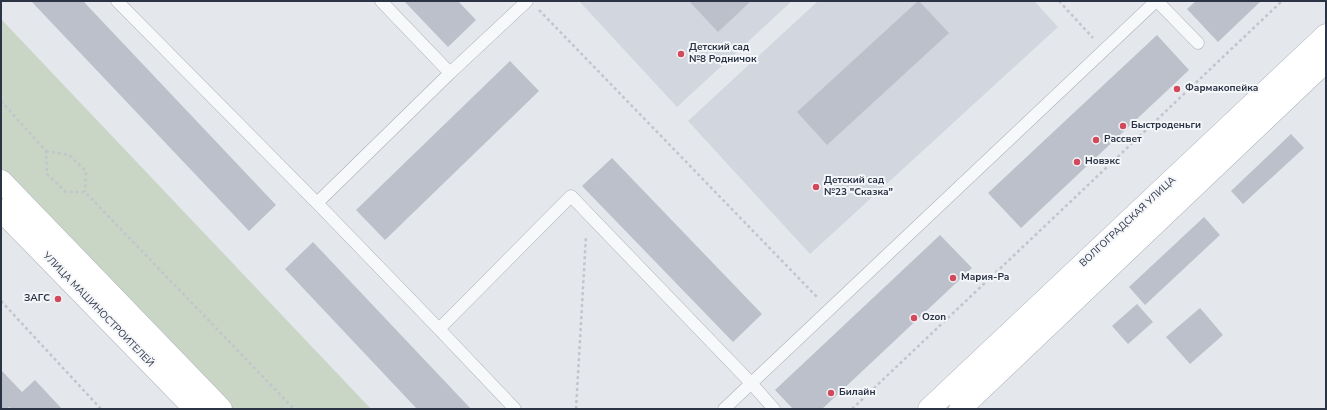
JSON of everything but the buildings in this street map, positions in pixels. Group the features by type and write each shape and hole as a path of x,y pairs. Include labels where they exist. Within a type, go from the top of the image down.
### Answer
{"main road":[{"name":"ВОЛГОГРАДСКАЯ УЛИЦА","path":"929,409 1326,35"},
{"path":"960,409 1326,61"},
{"path":"1,181 221,409"},
{"name":"УЛИЦА МАШИНОСТРОИТЕЛЕЙ","path":"1,210 195,409"}],"lane":[{"path":"117,1 317,203 514,409"},
{"path":"381,1 450,73"},
{"path":"724,409 1157,1 1198,43"},
{"path":"317,203 450,73 532,4"},
{"path":"439,329 571,196 751,383 774,409"}],"path":[{"path":"1059,1 1104,50"},
{"path":"852,409 1282,1"},
{"path":"532,4 829,310"},
{"path":"1,101 46,151 48,174 66,192 85,192 294,409"},
{"path":"46,151 70,155 86,171 85,192"},
{"path":"576,409 587,214"},
{"path":"1,301 101,409"}],"shaded area":[{"name":"Детский сад №8 Родничок","path":"579,1 792,1 677,107"},
{"name":"Детский сад №23 \"Сказка\"","path":"818,1 1034,1 1058,27 810,254 688,121"}],"green space":[{"path":"1,19 371,409 223,409 1,175"}],"place":[{"name":"Детский сад №8 Родничок","path":"681,54"},
{"name":"Фармакопейка","path":"1177,89"},
{"name":"Быстроденьги","path":"1123,126"},
{"name":"Рассвет","path":"1096,140"},
{"name":"Новэкс","path":"1077,162"},
{"name":"Детский сад №23 \"Сказка\"","path":"816,187"},
{"name":"Мария-Ра","path":"953,278"},
{"name":"ЗАГС","path":"58,299"},
{"name":"Ozon","path":"914,318"},
{"name":"Билайн","path":"831,393"}]}
